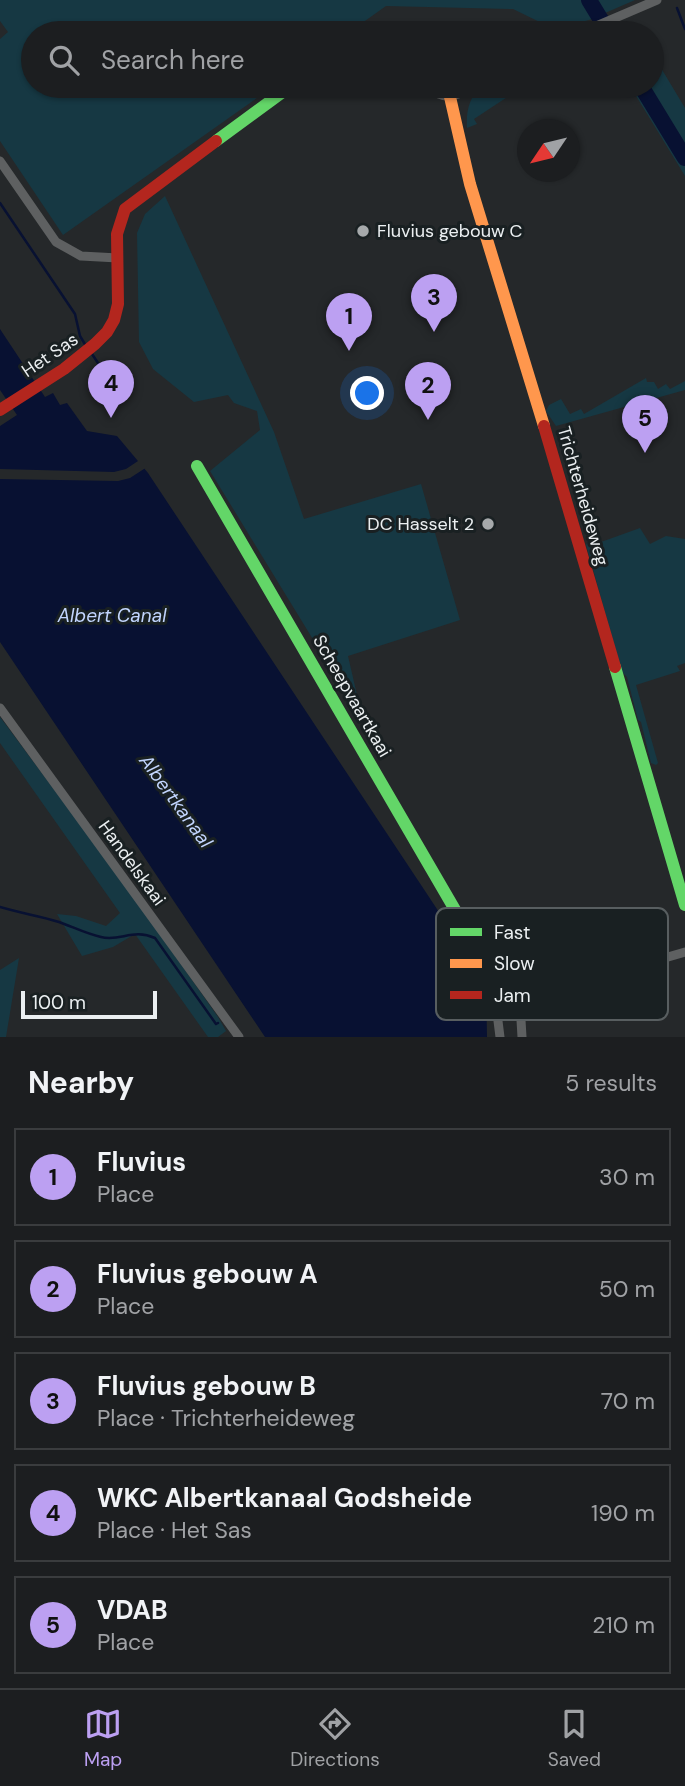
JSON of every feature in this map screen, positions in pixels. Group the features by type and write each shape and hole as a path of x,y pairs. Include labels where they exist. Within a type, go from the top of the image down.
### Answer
{"street":[{"path":"608,21 657,0"},
{"path":"0,161 56,242 81,256 118,258 116,230 125,209 275,98"},
{"name":"Trichterheideweg","path":"450,98 470,184 685,905"},
{"name":"Het Sas","path":"0,410 96,346 113,323 118,309 118,258"},
{"name":"Scheepvaartkaai","path":"197,466 454,908"},
{"name":"Handelskaai","path":"0,708 236,1035"},
{"path":"668,957 685,952"},
{"path":"500,1037 509,1020"}],"shaded area":[{"path":"0,0 635,0 585,21 538,21 513,9 386,6 365,21 21,21 21,98 257,98 63,235 0,141 0,39 8,32 0,21"},
{"path":"664,73 685,108 685,149 654,98 664,98"},
{"path":"473,98 506,98 474,119 477,124 467,128"},
{"path":"637,98 644,98 685,164 685,176"},
{"path":"165,196 274,432 304,519 421,484 460,620 348,656 363,721 210,471 260,430 257,411 234,403 228,395 194,402 153,369 139,342 137,233 145,214"},
{"path":"646,378 647,382 654,382 658,389 666,384 670,389 685,381 685,390 556,426 546,411 549,405 561,399 570,414 581,409 584,414"},
{"path":"640,528 650,544 666,536 685,539 685,663 677,666 680,671 636,685 658,763 656,765 651,763 627,677 622,672 586,545 592,534 599,532 601,542"},
{"path":"0,717 123,882 218,1017 226,1031 218,1037 208,1037 135,934 113,947 82,956 57,914 76,916 106,926 120,913 0,743"},
{"path":"19,958 6,1037 0,1037 0,970"}],"water":[{"name":"Albert Canal","path":"0,329 45,397 53,393 60,405 67,403 87,431 117,436 148,473 436,908 436,1020 487,1020 487,1037 265,1037 0,642 0,426 17,415 0,390"}],"pier":[{"path":"141,459 147,467 130,478 118,481 0,479 0,469 114,472 126,469"}],"waterway":[{"path":"589,0 602,21"},
{"path":"677,8 685,29"},
{"path":"648,98 685,158"},
{"path":"0,203 75,314 80,336 86,346"},
{"path":"92,354 113,379 114,387"},
{"path":"0,907 59,922 101,937 140,934 155,938 216,1024 218,1023"}],"traffic: fast":[{"path":"216,141 275,98"},
{"path":"197,466 454,908"},
{"path":"615,667 685,905"}],"traffic: slow":[{"path":"450,98 470,184 544,426"}],"traffic: jam":[{"path":"0,410 64,369 107,332 114,320 118,304 117,234 125,209 216,141"},
{"path":"544,426 615,667"}],"place":[{"name":"Fluvius gebouw C","path":"363,231"},
{"name":"Fluvius gebouw B","path":"434,332"},
{"name":"Fluvius","path":"349,351"},
{"name":"WKC Albertkanaal Godsheide","path":"111,418"},
{"name":"Fluvius gebouw A","path":"428,420"},
{"name":"VDAB","path":"645,453"},
{"name":"DC Hasselt 2","path":"488,524"}],"water label":[{"name":"Albertkanaal","path":"176,801"}]}
